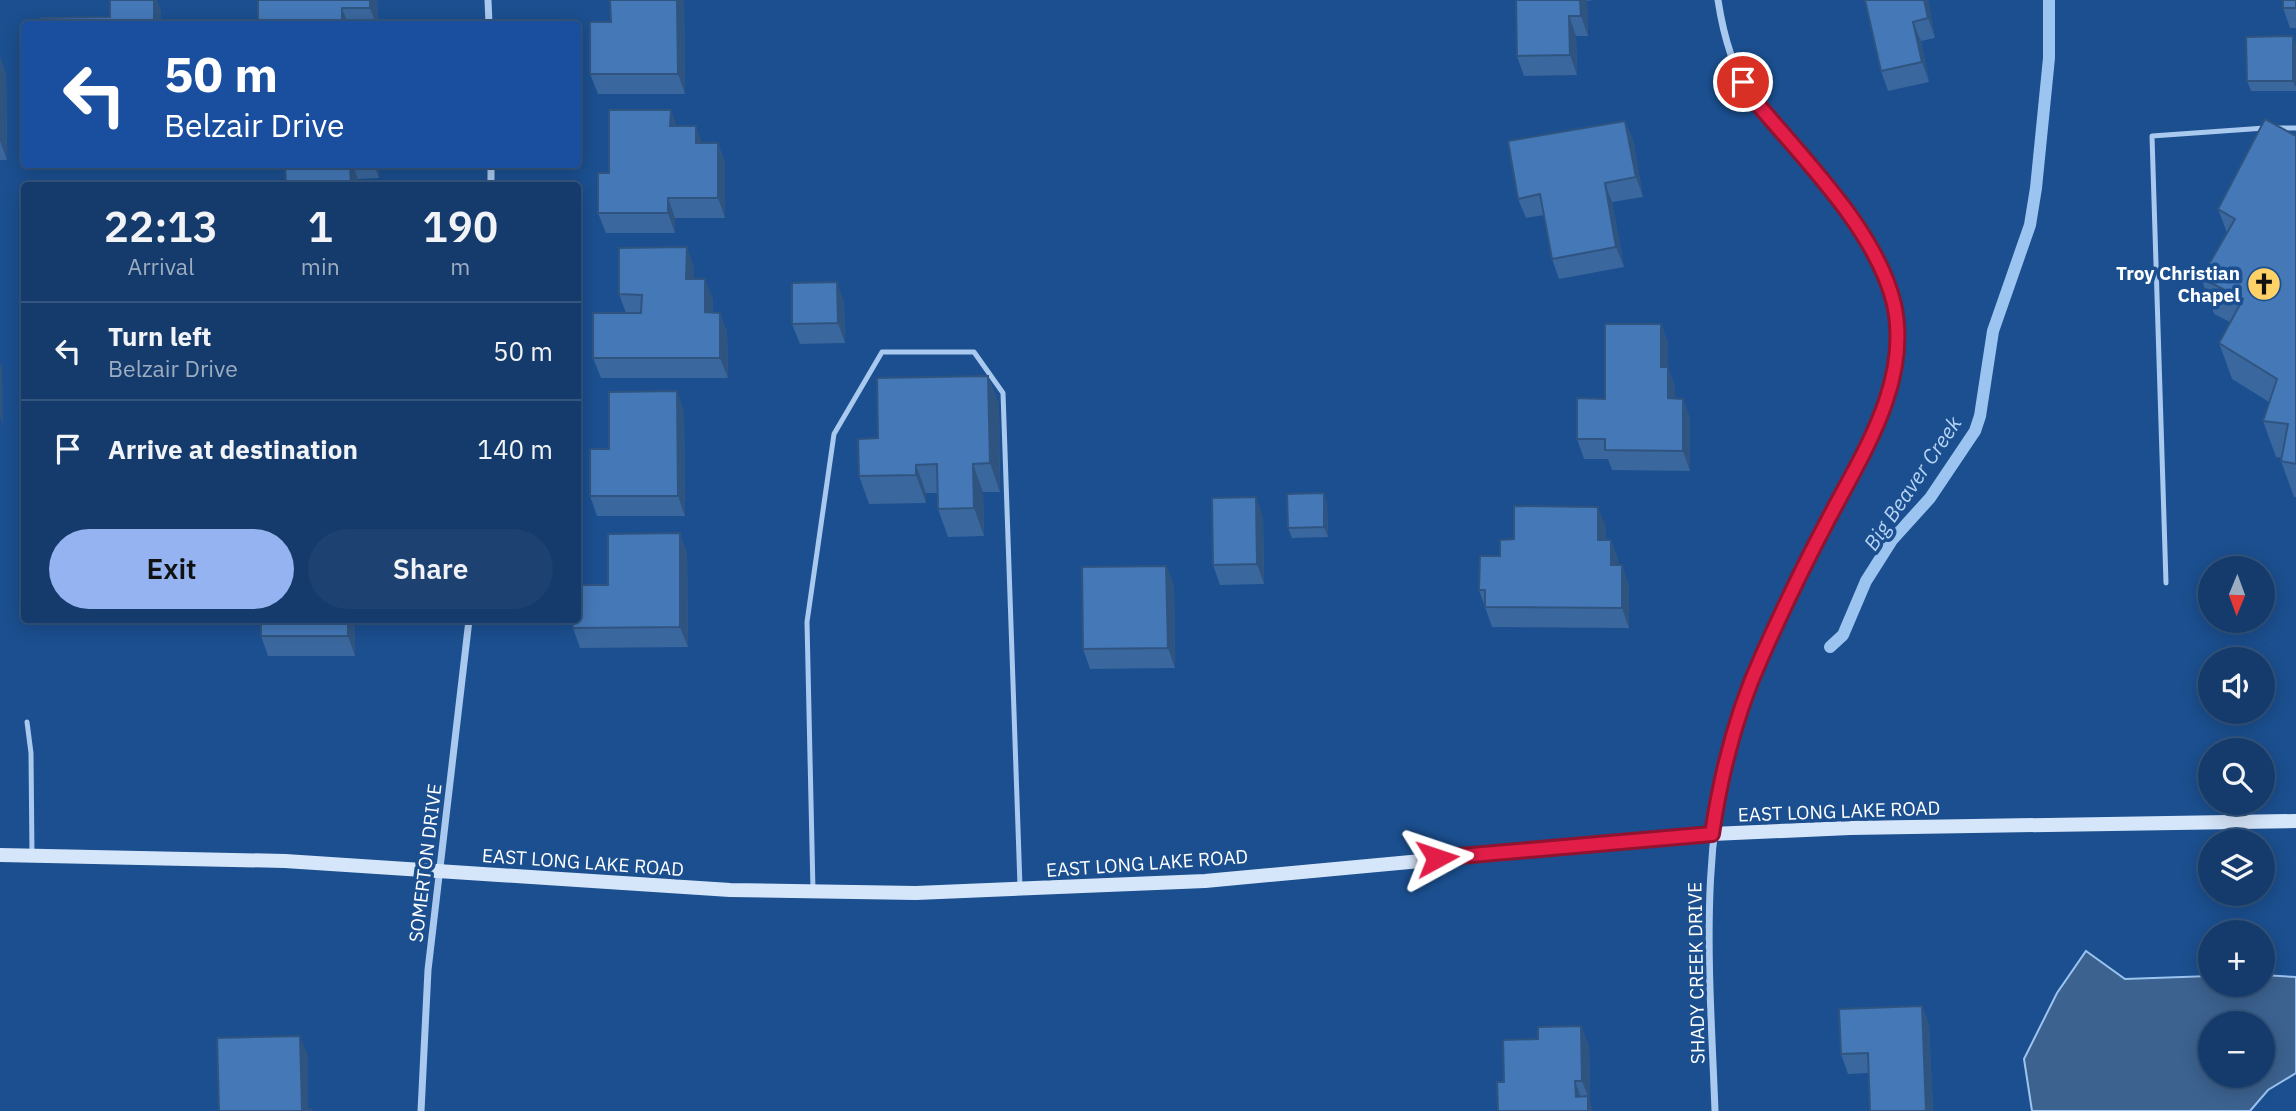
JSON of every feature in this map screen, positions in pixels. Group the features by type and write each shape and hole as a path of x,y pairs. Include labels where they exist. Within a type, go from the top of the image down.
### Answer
{"main road":[{"name":"EAST LONG LAKE ROAD","path":"0,855 285,861 439,873 813,892 1020,889 1205,881 1712,834 1864,828 2296,821"}],"street":[{"path":"488,0 489,21"},
{"name":"SHADY CREEK DRIVE","path":"1715,1111 1710,934 1712,834 1720,779 1742,707 1783,610 1868,445 1888,397 1897,359 1894,304 1872,252 1853,221 1751,96 1735,67 1724,35 1718,0"},
{"name":"SOMERTON DRIVE","path":"421,1111 428,970 469,623"}],"lane":[{"path":"2166,583 2152,136 2296,128"},
{"path":"813,892 807,622 834,434 882,352 974,352 1003,393 1020,889"},
{"path":"27,722 31,753 32,855"}],"water":[{"path":"2086,951 2125,979 2198,976 2198,997 2275,997 2275,976 2296,977 2296,1073 2275,1086 2275,1011 2198,1011 2198,1088 2271,1088 2250,1111 2032,1111 2024,1059 2057,993"}],"building":[{"path":"110,0 154,0 154,21 41,21 41,18 110,17"},
{"path":"258,0 370,0 370,8 342,8 342,21 258,21"},
{"path":"610,0 677,0 678,74 590,74 590,22 611,22"},
{"path":"1516,0 1580,0 1581,16 1569,16 1570,55 1517,56"},
{"path":"1865,0 1924,0 1928,18 1913,22 1922,62 1881,71"},
{"path":"2283,0 2296,0 2296,8 2283,8"},
{"path":"2293,36 2293,81 2247,81 2246,37"},
{"path":"609,110 671,110 670,126 696,126 696,143 718,143 718,198 668,198 668,213 598,213 598,173 609,173"},
{"name":"Troy Christian Chapel","path":"2265,119 2296,136 2296,464 2281,461 2288,424 2263,421 2277,379 2219,343 2243,299 2201,278 2235,219 2218,209"},
{"path":"1625,121 1636,177 1605,183 1616,247 1552,259 1540,194 1518,199 1508,141"},
{"path":"285,168 350,168 351,182 286,182"},
{"path":"687,247 686,279 705,279 705,312 720,313 720,358 593,358 593,313 641,313 642,295 619,294 619,248"},
{"path":"837,282 838,323 792,324 792,283"},
{"path":"1605,324 1661,324 1661,367 1668,367 1668,398 1683,399 1683,451 1605,450 1605,439 1577,439 1577,398 1605,399"},
{"path":"988,376 990,463 973,464 974,508 938,509 937,464 916,465 916,475 859,476 858,439 878,438 877,378"},
{"path":"677,391 678,496 590,496 590,449 609,449 609,392"},
{"path":"1324,493 1324,527 1288,528 1287,494"},
{"path":"1256,497 1257,564 1213,565 1212,498"},
{"path":"1514,506 1598,507 1598,540 1611,540 1611,565 1622,565 1622,608 1485,607 1485,590 1479,590 1480,556 1500,556 1500,540 1514,539"},
{"path":"680,533 680,627 573,628 573,623 581,623 581,585 608,585 608,534"},
{"path":"1166,566 1168,648 1083,649 1082,567"},
{"path":"261,623 348,623 348,636 261,636"},
{"path":"1922,1006 1926,1111 1870,1111 1868,1053 1841,1054 1839,1009"},
{"path":"1581,1026 1582,1081 1575,1081 1576,1097 1588,1096 1588,1111 1498,1111 1497,1082 1504,1082 1503,1040 1538,1039 1538,1027"},
{"path":"300,1036 302,1109 311,1111 219,1111 217,1038"}],"waterway":[{"name":"Big Beaver Creek","path":"1830,647 1843,635 1866,581 1892,540 1930,498 1975,431 1980,416 1993,331 2030,225 2049,58 2049,0"}],"place":[{"name":"Troy Christian Chapel","path":"2264,284"}],"route":[{"path":"1437,858 1712,834 1720,779 1760,659 1868,445 1888,397 1897,359 1897,330 1894,304 1885,279 1853,221 1751,96 1743,82"}]}
